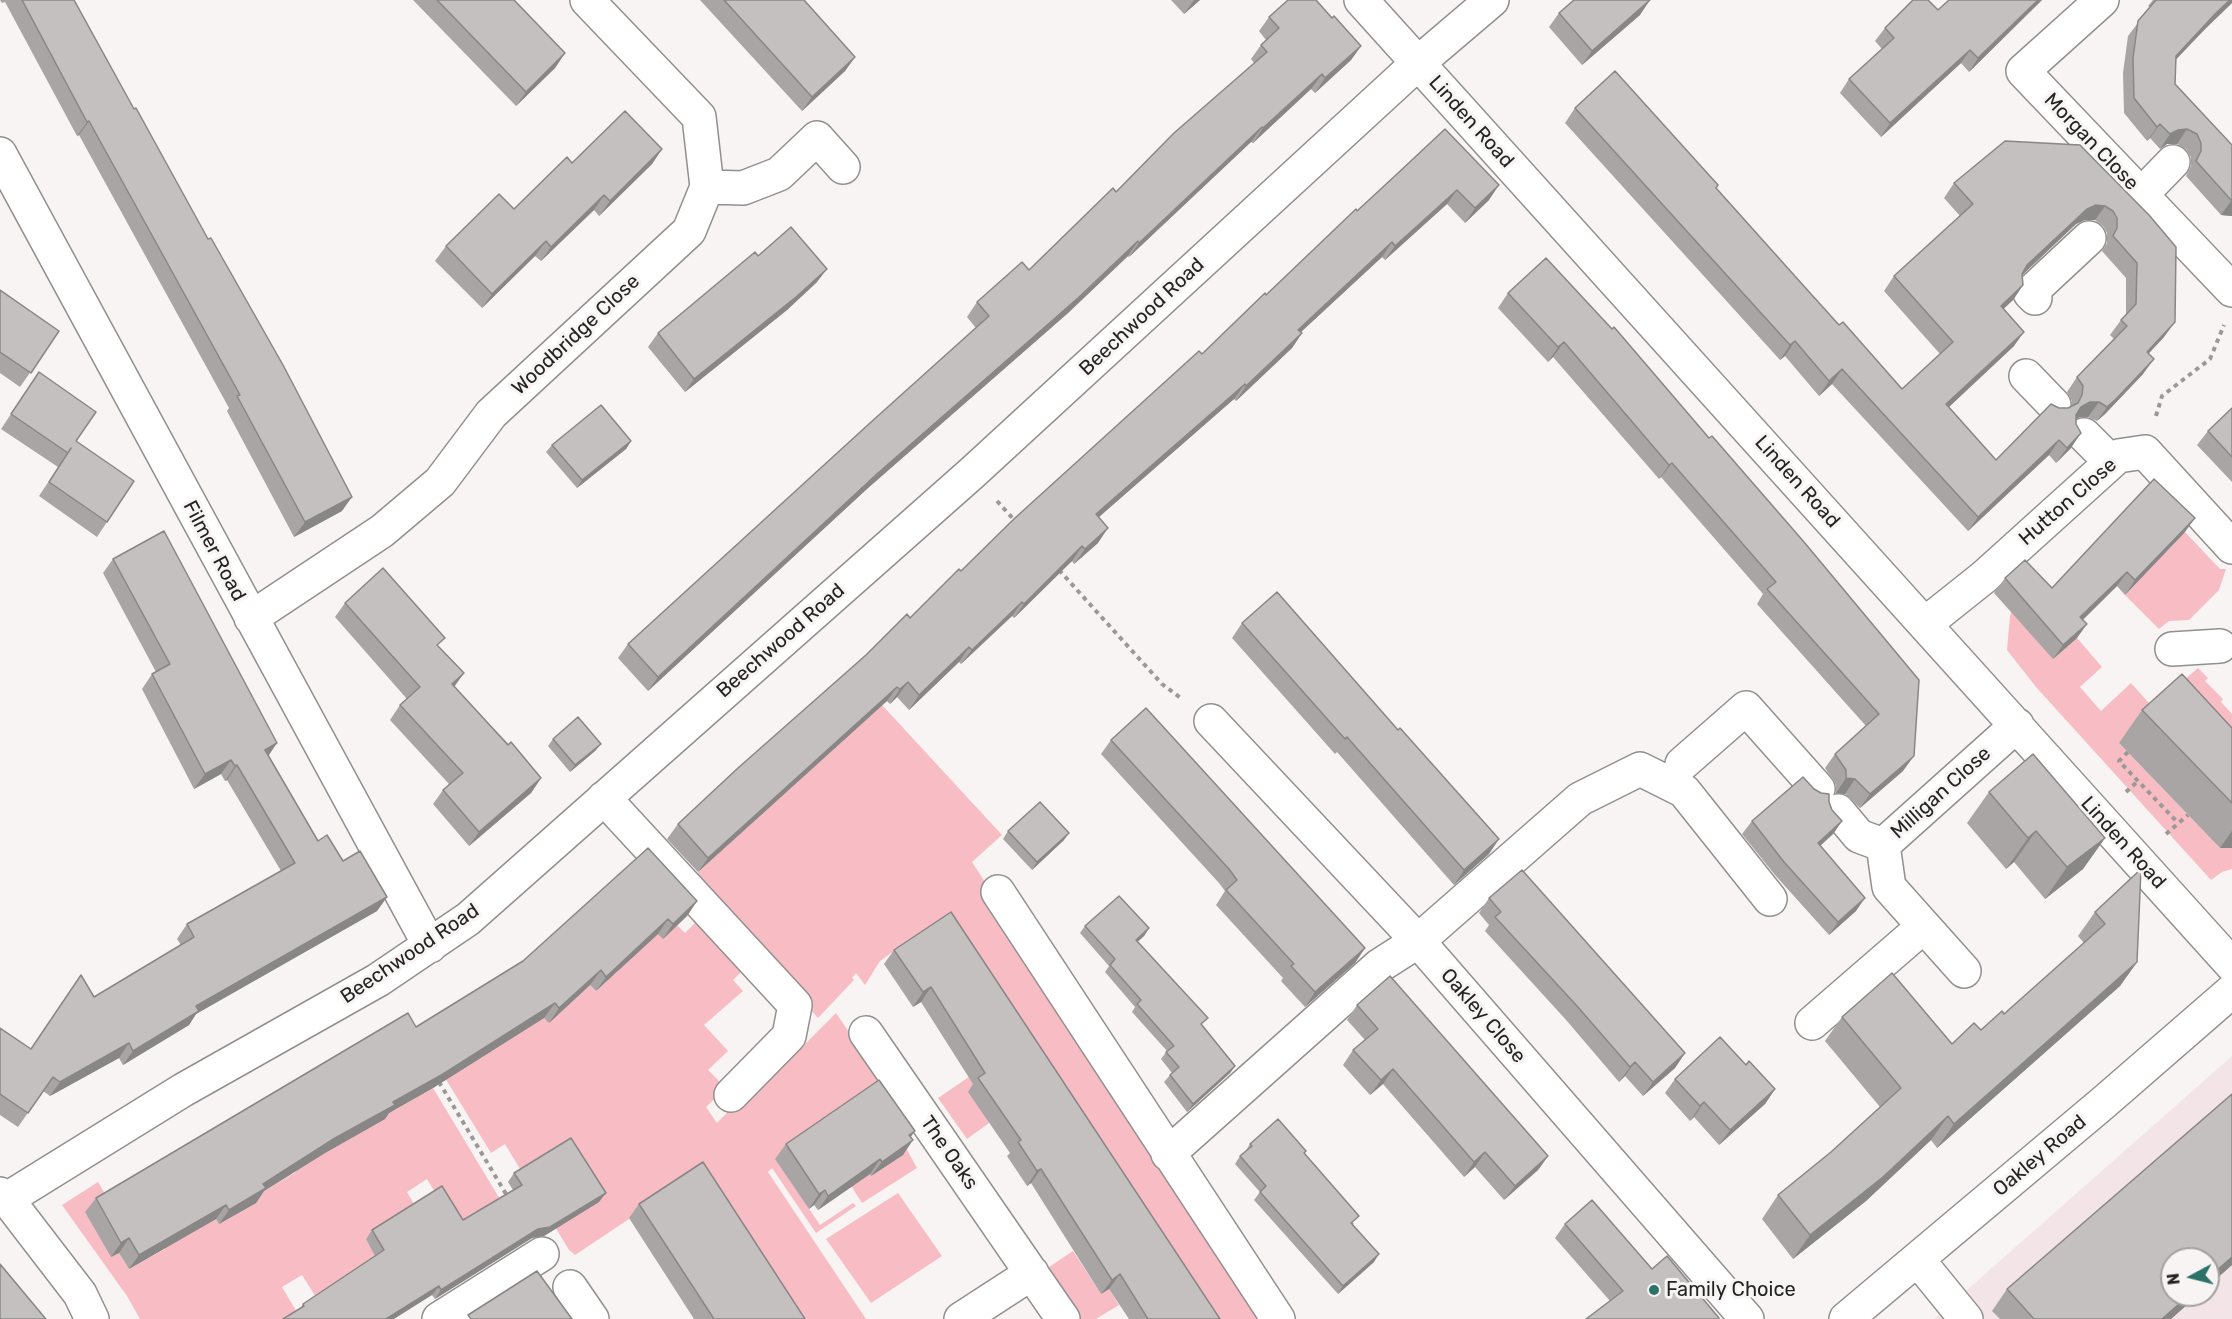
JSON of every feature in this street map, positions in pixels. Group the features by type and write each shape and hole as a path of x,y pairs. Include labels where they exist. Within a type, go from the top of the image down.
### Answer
{"street":[{"name":"Woodbridge Close","path":"251,618 382,531 441,482 491,414 689,231 707,187 699,117 587,0"},
{"name":"Linden Road","path":"1361,0 2232,965"},
{"name":"Beechwood Road","path":"4,1197 183,1090 378,980 468,919 972,473 1418,63 1492,0"},
{"name":"Morgan Close","path":"2102,0 2023,71 2133,199 2230,303"},
{"path":"707,187 743,189 779,174 817,138 843,167"},
{"name":"Filmer Road","path":"0,154 430,946"},
{"path":"2133,199 2173,162"},
{"path":"2035,298 2030,293 2089,238"},
{"path":"2026,376 2054,405"},
{"path":"2084,435 2111,462"},
{"path":"2145,452 2232,547"},
{"name":"Hutton Close","path":"1925,624 1984,577 2118,456 2145,452"},
{"path":"2172,649 2228,645"},
{"path":"1682,764 1746,708 1859,836 1883,845"},
{"name":"Oakley Close","path":"1211,721 1418,941 1747,1319"},
{"name":"Milligan Close","path":"1964,971 1889,887 1883,845 2017,725"},
{"path":"1168,1154 1379,966 1418,941 1580,799 1640,769 1684,791 1770,899"},
{"path":"604,798 795,1005 789,1036 731,1095"},
{"path":"998,892 1278,1319"},
{"path":"1812,1023 1924,926"},
{"name":"Oakley Road","path":"1846,1319 1910,1267 2232,991"},
{"name":"The Oaks","path":"866,1033 1063,1319"},
{"path":"4,1197 80,1294 92,1319"},
{"path":"439,1319 542,1254"},
{"path":"1910,1267 1937,1319"},
{"path":"1910,1267 1966,1319"},
{"path":"961,1319 1032,1273"},
{"path":"570,1287 592,1319"}],"path":[{"path":"2145,452 2162,396 2210,359 2230,303"},
{"path":"972,473 1019,525"},
{"path":"1059,570 1162,684 1211,721"},
{"path":"2128,752 2119,761 2178,823"},
{"path":"439,1082 511,1203"}],"shaded area":[{"path":"2185,532 2220,569 2226,569 2219,590 2189,620 2169,621 2159,629 2125,595"},
{"path":"2018,597 2077,638 2102,667 2080,687 2101,711 2131,683 2155,710 2119,743 2220,848 2232,848 2232,869 2222,872 2211,880 2036,687 2007,650 2010,616"},
{"path":"2198,668 2208,678 2205,681 2223,699 2221,702 2232,714 2232,786 2184,680"},
{"path":"882,705 1002,835 972,862 1269,1319 1199,1319 901,946 880,961 865,985 856,973 852,978 854,980 818,1018 692,878"},
{"path":"701,917 745,968 733,980 743,991 704,1025 728,1051 708,1070 726,1088 706,1107 717,1123 790,1048 795,1054 836,1013 911,1124 779,1164 820,1225 853,1203 856,1206 816,1233 772,1168 768,1172 866,1319 786,1319 692,1177 575,1255 569,1250 505,1144 491,1153 420,1037 590,985 596,991 617,972 654,929 677,925 685,933"},
{"path":"2232,1056 2232,1319 1934,1319"},
{"path":"969,1077 976,1087 989,1123 967,1139 938,1098"},
{"path":"433,1088 524,1239 479,1216 476,1211 455,1225 427,1179 407,1192 428,1228 392,1222 366,1238 381,1265 324,1310 302,1275 282,1287 298,1314 290,1319 140,1319 127,1296 62,1205 98,1182 108,1199 111,1257 119,1253 129,1269 165,1249 156,1233 204,1199 219,1224 255,1203 264,1191 296,1172 285,1153 375,1102 393,1111"},
{"path":"905,1146 917,1168 862,1203 850,1184 869,1172 871,1176"},
{"path":"898,1193 942,1256 871,1303 826,1239"},
{"path":"1073,1251 1101,1294 1109,1289 1119,1305 1096,1319 1081,1319 1049,1267"}],"building":[{"path":"22,0 74,0 208,239 211,238 283,365 352,497 305,522 237,396 240,395 89,121 87,122"},
{"path":"437,0 514,0 565,53 526,92"},
{"path":"724,0 804,0 855,57 812,97"},
{"path":"1288,0 1316,0 1361,46 1325,78 1322,74 1262,127 1139,243 1138,241 1078,298 878,473 658,677 628,644 989,316 977,302 1022,262 1029,270 1113,188 1116,192 1174,133 1267,52 1261,45 1279,28 1269,17"},
{"path":"1574,0 1650,0 1592,51 1559,13"},
{"path":"1913,0 1928,0 1938,10 1949,0 2038,0 1978,58 1970,50 1890,123 1849,79 1894,38 1885,28"},
{"path":"2156,0 2230,0 2176,56 2175,84 2232,145 2232,201 2196,161 2201,151 2201,143 2197,134 2187,129 2170,134 2160,124 2157,127 2134,98 2133,58 2138,21"},
{"path":"1615,71 1718,185 1716,188 1839,325 1843,322 1902,389 1953,342 1894,276 1973,204 1954,183 2005,141 2080,145 2149,215 2176,247 2175,322 2147,352 2154,359 2116,399 2107,407 2099,402 2090,402 2081,407 2076,415 2076,424 2081,433 2067,448 2059,440 1978,517 1842,369 1829,381 1795,341 1790,345 1575,108","holes":["2096,205 2105,206 2113,211 2117,218 2117,228 2113,236 2137,263 2136,304 2121,320 2127,326 2077,377 2083,386 2078,403 2068,408 2059,408 2051,404 1996,460 1946,404 2024,332 2001,306 2023,285 2022,274 2027,265 2087,209"]},
{"path":"625,111 662,149 610,201 604,195 551,247 546,241 492,294 446,246 499,194 514,209 567,157 572,163"},
{"path":"1445,129 1499,185 1475,208 1457,190 1395,246 1392,242 1298,330 1302,333 1246,386 1245,384 1096,514 1108,528 1085,549 1082,546 1024,604 1022,602 972,650 969,647 919,695 908,682 900,689 897,687 708,858 678,824 866,655 907,614 910,618 959,569 961,571 1015,518 1199,351 1202,354 1265,293 1266,295 1356,209 1357,211"},
{"path":"791,227 827,269 796,297 694,379 658,333 755,252 758,256"},
{"path":"1546,258 1612,329 1614,327 1709,438 1712,436 1919,680 1914,756 1870,794 1855,779 1846,778 1846,770 1835,754 1879,714 1767,589 1776,582 1672,463 1669,465 1564,342 1558,347 1508,293"},
{"path":"0,290 59,331 31,373 0,352"},
{"path":"39,372 96,412 76,441 134,481 107,522 49,482 68,453 11,414"},
{"path":"601,405 631,441 582,480 552,445"},
{"path":"2232,408 2232,457 2208,431"},
{"path":"2154,479 2195,518 2135,580 2127,572 2080,617 2087,624 2063,645 2005,578 2025,560 2052,588"},
{"path":"164,531 277,743 265,750 318,841 327,835 343,861 360,851 387,897 196,1006 199,1011 133,1051 129,1043 60,1082 53,1077 28,1113 0,1094 0,1028 31,1049 81,975 94,997 194,937 187,924 295,863 237,765 235,766 231,760 205,774 152,674 170,664 113,559"},
{"path":"383,568 445,638 437,645 464,673 452,684 508,745 511,742 541,778 479,832 443,790 463,773 400,705 420,687 345,603"},
{"path":"1277,592 1398,730 1400,728 1499,839 1464,870 1347,737 1345,739 1242,623"},
{"path":"2182,674 2232,728 2232,803 2142,710"},
{"path":"1146,708 1365,948 1315,992 1291,966 1294,964 1226,890 1237,880 1229,869 1111,740"},
{"path":"578,717 601,744 575,765 553,739"},
{"path":"2033,754 2105,838 2067,867 2036,831 2028,838 1989,792"},
{"path":"1803,777 1814,789 1829,794 1832,810 1842,821 1818,843 1865,898 1838,922 1784,862 1752,821"},
{"path":"1040,802 1069,833 1037,862 1008,831"},
{"path":"648,848 697,901 673,924 668,919 606,977 601,970 559,1008 555,1003 443,1074 393,1102 395,1105 335,1138 263,1184 266,1188 229,1210 226,1205 139,1255 129,1238 121,1243 96,1198 408,1013 416,1027 523,961"},
{"path":"2141,869 2137,962 1954,1124 1948,1116 1883,1177 1810,1235 1778,1195 1831,1152 1901,1088 1842,1017 1892,973 1952,1044 1974,1023 1981,1030 2002,1011 2004,1014 2105,924 2095,912"},
{"path":"1522,870 1685,1053 1653,1082 1635,1062 1630,1067 1495,917 1501,912 1489,898"},
{"path":"1119,896 1149,928 1136,940 1208,1018 1201,1024 1235,1066 1193,1104 1170,1075 1179,1067 1166,1052 1174,1046 1137,1004 1141,1000 1110,965 1115,959 1085,926"},
{"path":"951,912 1220,1319 1148,1319 1120,1274 1112,1280 1041,1169 1037,1171 1018,1142 1021,1140 978,1078 985,1073 931,987 923,992 894,950"},
{"path":"1390,976 1548,1156 1515,1186 1485,1152 1474,1162 1393,1069 1381,1080 1353,1050 1378,1029 1357,1005"},
{"path":"1720,1037 1746,1065 1749,1061 1775,1089 1730,1130 1704,1102 1700,1106 1675,1079"},
{"path":"879,1080 915,1131 909,1135 913,1140 882,1162 880,1159 828,1196 825,1190 819,1194 786,1144"},
{"path":"2232,1094 2232,1257 2220,1268 2220,1247 2160,1247 2160,1307 2176,1307 2162,1319 2034,1319 2007,1289"},
{"path":"1278,1119 1306,1151 1304,1153 1359,1216 1351,1223 1379,1254 1343,1286 1260,1192 1266,1186 1240,1156"},
{"path":"571,1138 606,1193 550,1227 538,1229 441,1290 439,1286 386,1319 283,1319 384,1250 372,1230 442,1186 463,1220 522,1185 514,1173"},
{"path":"703,1162 805,1319 714,1319 639,1204"},
{"path":"1592,1200 1652,1269 1667,1256 1719,1318 1586,1319 1623,1291 1565,1224"},
{"path":"0,1264 45,1318 46,1319 0,1319"},
{"path":"537,1271 572,1319 471,1319 468,1315"}],"place":[{"name":"Family Choice","path":"1654,1290"}]}
